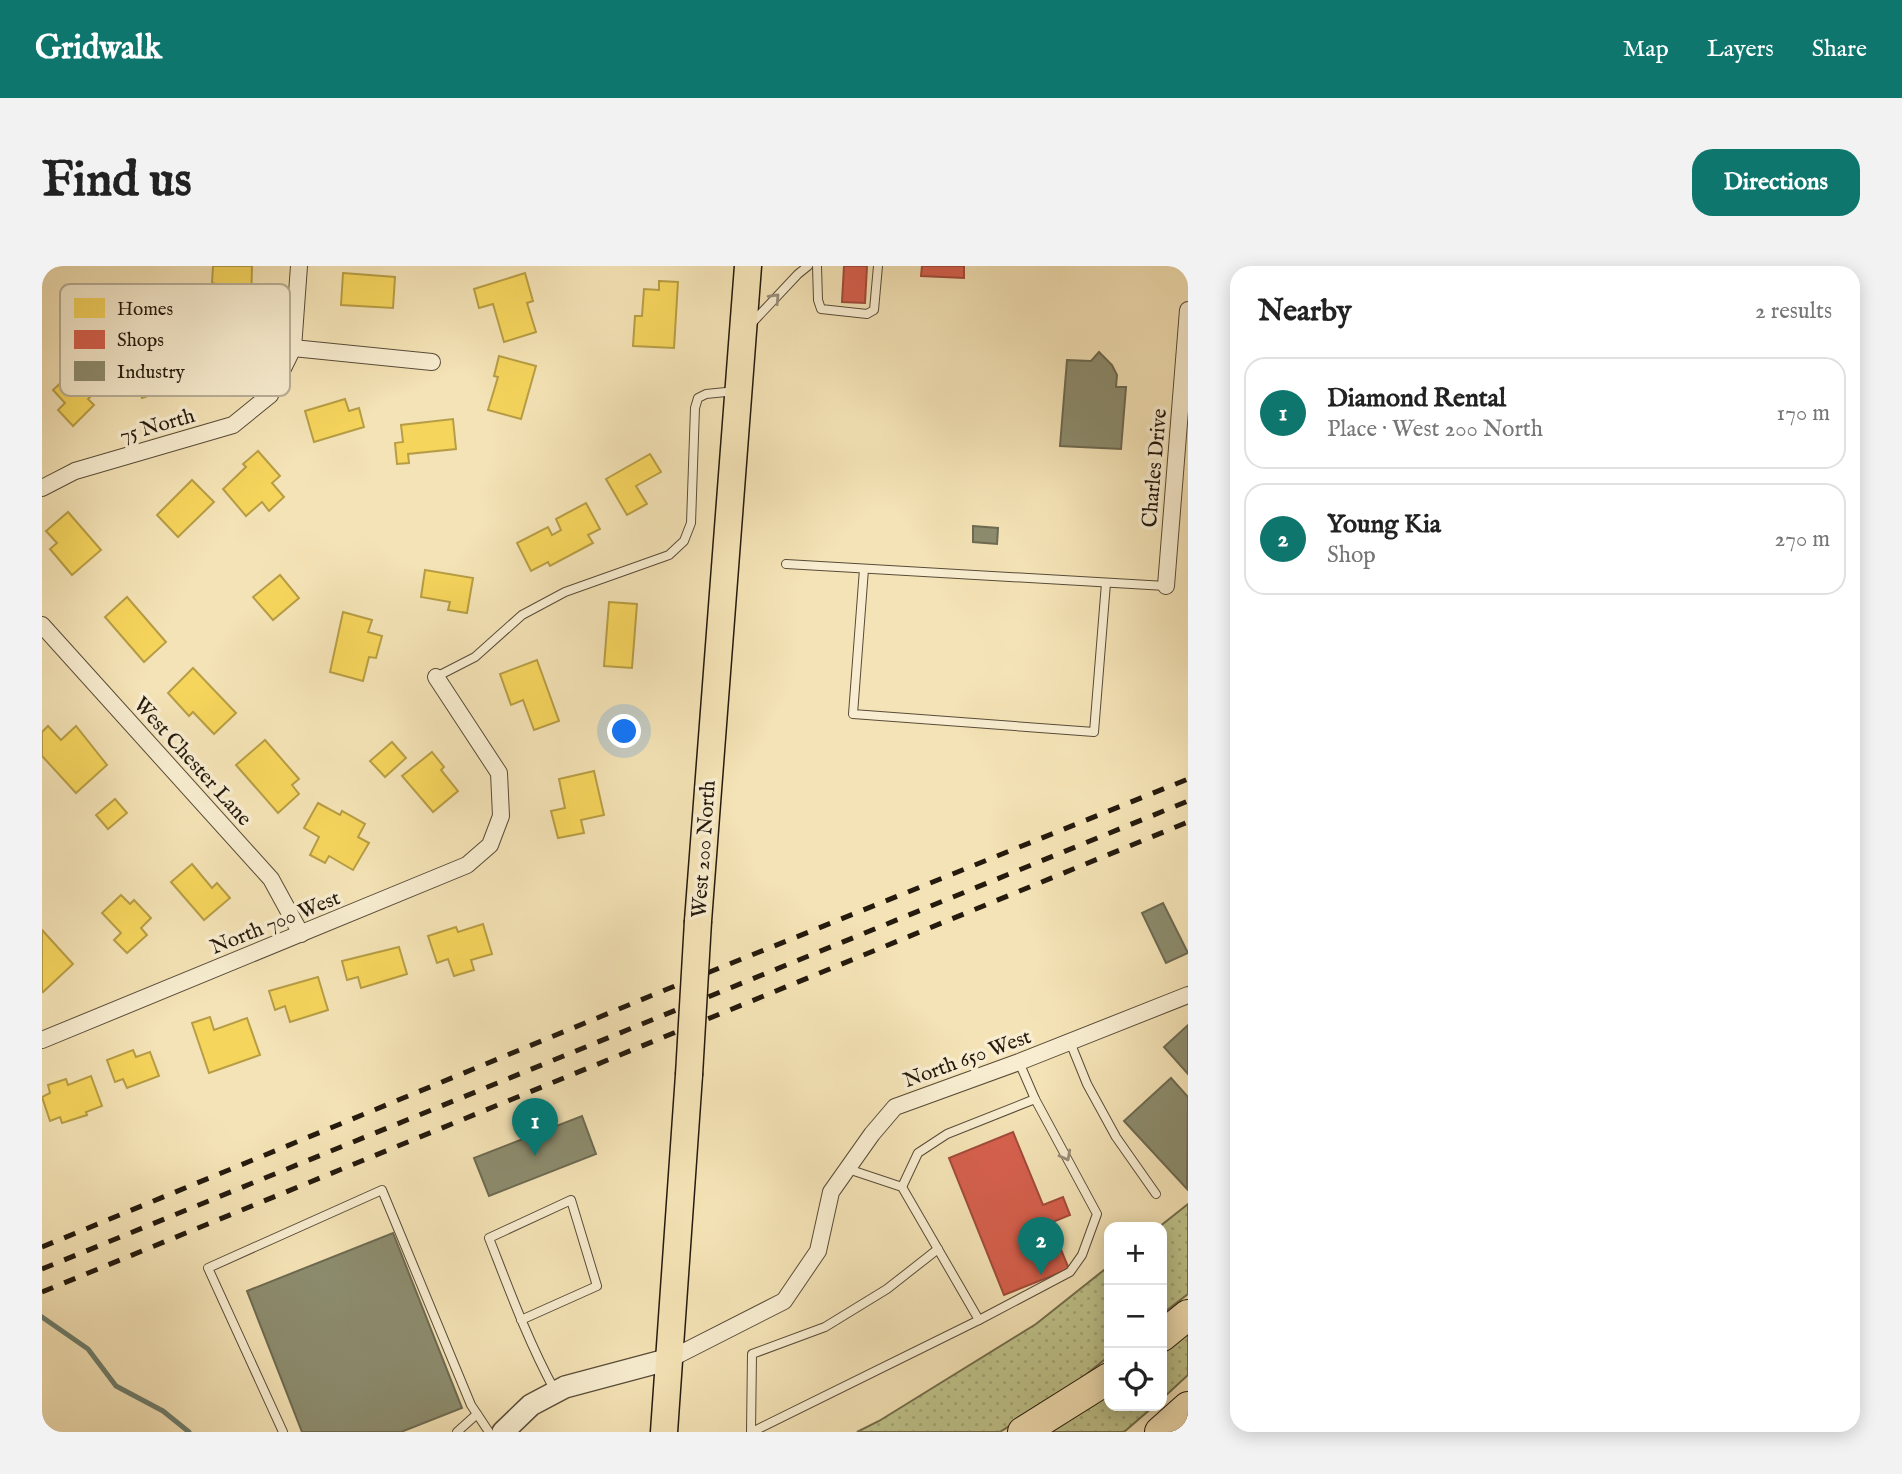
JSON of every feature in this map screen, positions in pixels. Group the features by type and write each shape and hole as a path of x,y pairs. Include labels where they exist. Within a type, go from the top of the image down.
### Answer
{"highway":[{"path":"1167,1332 1188,1315"},
{"path":"1023,1432 1104,1381"},
{"path":"1160,1432 1188,1407"}],"main road":[{"name":"West 200 North","path":"664,1432 698,921 748,266"}],"street":[{"name":"75 North","path":"290,354 293,348 299,266"},
{"name":"Charles Drive","path":"1166,586 1188,310"},
{"path":"293,348 432,362"},
{"name":"75 North","path":"42,488 75,471 233,425 269,396"},
{"name":"West Chester Lane","path":"42,625 271,879 301,934"},
{"name":"North 700 West","path":"42,1040 467,865 490,845 501,816 499,773 436,677"},
{"name":"North 650 West","path":"670,1359 784,1301 818,1251 831,1192 895,1107 1188,996"},
{"path":"503,1432 531,1405 565,1387 670,1359"}],"lane":[{"path":"744,332 808,266"},
{"path":"817,266 818,300 821,309 867,314 874,310 878,266"},
{"path":"436,677 475,657 522,615 565,592 668,555 684,541 691,523 695,408 698,398 706,394 739,391"},
{"path":"786,564 1166,586"},
{"path":"864,569 853,714 1094,732 1106,583"},
{"path":"1070,1042 1087,1084 1116,1137 1156,1194"},
{"path":"938,1250 887,1289 825,1327 752,1353 752,1432 1070,1272 1082,1255 1097,1214 1035,1099 1019,1062"},
{"path":"902,1187 918,1153 947,1134 1035,1099"},
{"path":"848,1169 902,1187 979,1320"},
{"path":"283,1432 208,1268 382,1190 471,1405 489,1432"},
{"path":"521,1320 597,1286 571,1200 489,1238 521,1320 533,1350 556,1392"},
{"path":"457,1432 477,1414"}],"green space":[{"path":"1188,1204 1188,1294 1167,1310 1167,1222"},
{"path":"1104,1270 1104,1360 1078,1381 1000,1432 857,1432 879,1421 1036,1324"},
{"path":"1188,1329 1188,1375 1167,1394 1167,1348 1167,1345"},
{"path":"1104,1394 1104,1411 1148,1411 1124,1432 1051,1432"}],"building: Homes":[{"path":"213,266 252,266 252,284 212,283"},
{"path":"343,273 395,277 393,308 341,305"},
{"path":"525,273 533,301 527,303 536,332 504,342 493,304 479,308 474,289"},
{"path":"659,281 678,282 674,348 633,346 635,316 642,316 644,289 659,290"},
{"path":"499,356 536,366 521,419 488,410 498,377 494,376"},
{"path":"60,383 60,396 91,396 88,399 94,405 73,426 58,410 65,403 53,390"},
{"path":"345,399 349,411 359,408 364,427 314,442 305,411"},
{"path":"453,419 456,449 408,454 409,463 397,464 395,443 403,442 401,425"},
{"path":"258,451 280,476 272,483 284,497 269,511 262,502 246,516 223,489 246,467 243,464"},
{"path":"650,454 661,472 636,486 647,504 627,515 606,479"},
{"path":"192,480 214,502 178,537 157,515"},
{"path":"586,503 600,529 588,535 593,543 550,566 548,562 531,571 517,543 548,527 552,535 561,530 556,519"},
{"path":"68,512 101,550 72,575 50,549 57,543 46,531"},
{"path":"425,570 473,578 467,613 448,610 450,602 421,597"},
{"path":"280,575 299,598 273,620 253,597"},
{"path":"127,597 166,642 144,662 105,617"},
{"path":"609,602 637,604 632,668 604,666"},
{"path":"343,612 372,620 368,632 382,636 376,658 369,657 363,681 330,672"},
{"path":"537,660 559,721 534,730 523,700 511,705 500,674"},
{"path":"193,668 236,713 214,734 193,712 189,716 168,693"},
{"path":"48,726 61,740 76,726 107,765 76,793 42,756 42,732"},
{"path":"265,740 299,779 292,785 299,794 278,813 236,765"},
{"path":"392,742 406,758 385,777 370,761"},
{"path":"432,752 444,767 441,770 458,791 433,812 402,776"},
{"path":"594,771 604,815 581,820 584,833 558,838 551,811 565,808 559,779"},
{"path":"115,799 127,813 108,829 96,815"},
{"path":"318,803 340,815 342,811 365,824 358,837 369,843 353,870 329,856 325,863 310,855 319,837 304,828"},
{"path":"192,864 212,888 217,883 230,898 204,920 171,882"},
{"path":"121,895 130,904 134,900 151,918 141,928 147,935 127,953 114,940 121,933 102,913"},
{"path":"483,924 492,954 471,960 474,970 454,976 448,959 437,963 428,936 456,927 458,932"},
{"path":"42,930 73,964 43,992 42,990"},
{"path":"399,947 407,974 361,988 358,977 347,980 342,961"},
{"path":"318,977 328,1010 290,1022 285,1006 275,1010 269,991"},
{"path":"210,1017 214,1030 247,1018 260,1055 209,1073 192,1023"},
{"path":"133,1050 136,1057 150,1052 159,1076 127,1088 123,1079 115,1082 107,1060"},
{"path":"91,1076 102,1106 86,1112 87,1115 62,1123 60,1117 50,1121 42,1097 50,1093 48,1085 66,1079 68,1085"}],"building: Shops":[{"path":"844,266 867,266 865,303 842,302"},
{"path":"922,266 964,266 964,278 921,276"},
{"path":"1013,1132 1043,1205 1063,1197 1070,1215 1050,1223 1069,1269 1004,1295 949,1158"}],"building: Industry":[{"path":"1099,352 1112,365 1117,375 1116,387 1126,387 1121,449 1060,446 1067,360 1091,361"},
{"path":"973,526 998,528 997,544 973,542"},
{"path":"1163,903 1188,953 1166,963 1142,913"},
{"path":"1188,1025 1188,1074 1164,1047"},
{"path":"1171,1078 1188,1097 1187,1189 1124,1121"},
{"path":"582,1116 596,1154 489,1196 474,1158"},
{"path":"393,1233 462,1408 401,1432 302,1432 247,1291"}],"waterway":[{"path":"42,1317 88,1349 116,1386 163,1411 189,1432"}],"railway":[{"path":"42,1247 665,990 1188,779"},
{"path":"42,1269 1188,801"},
{"path":"42,1292 1188,822"}],"place":[{"name":"Diamond Rental","path":"535,1156"},
{"name":"Young Kia","path":"1041,1275"}]}
